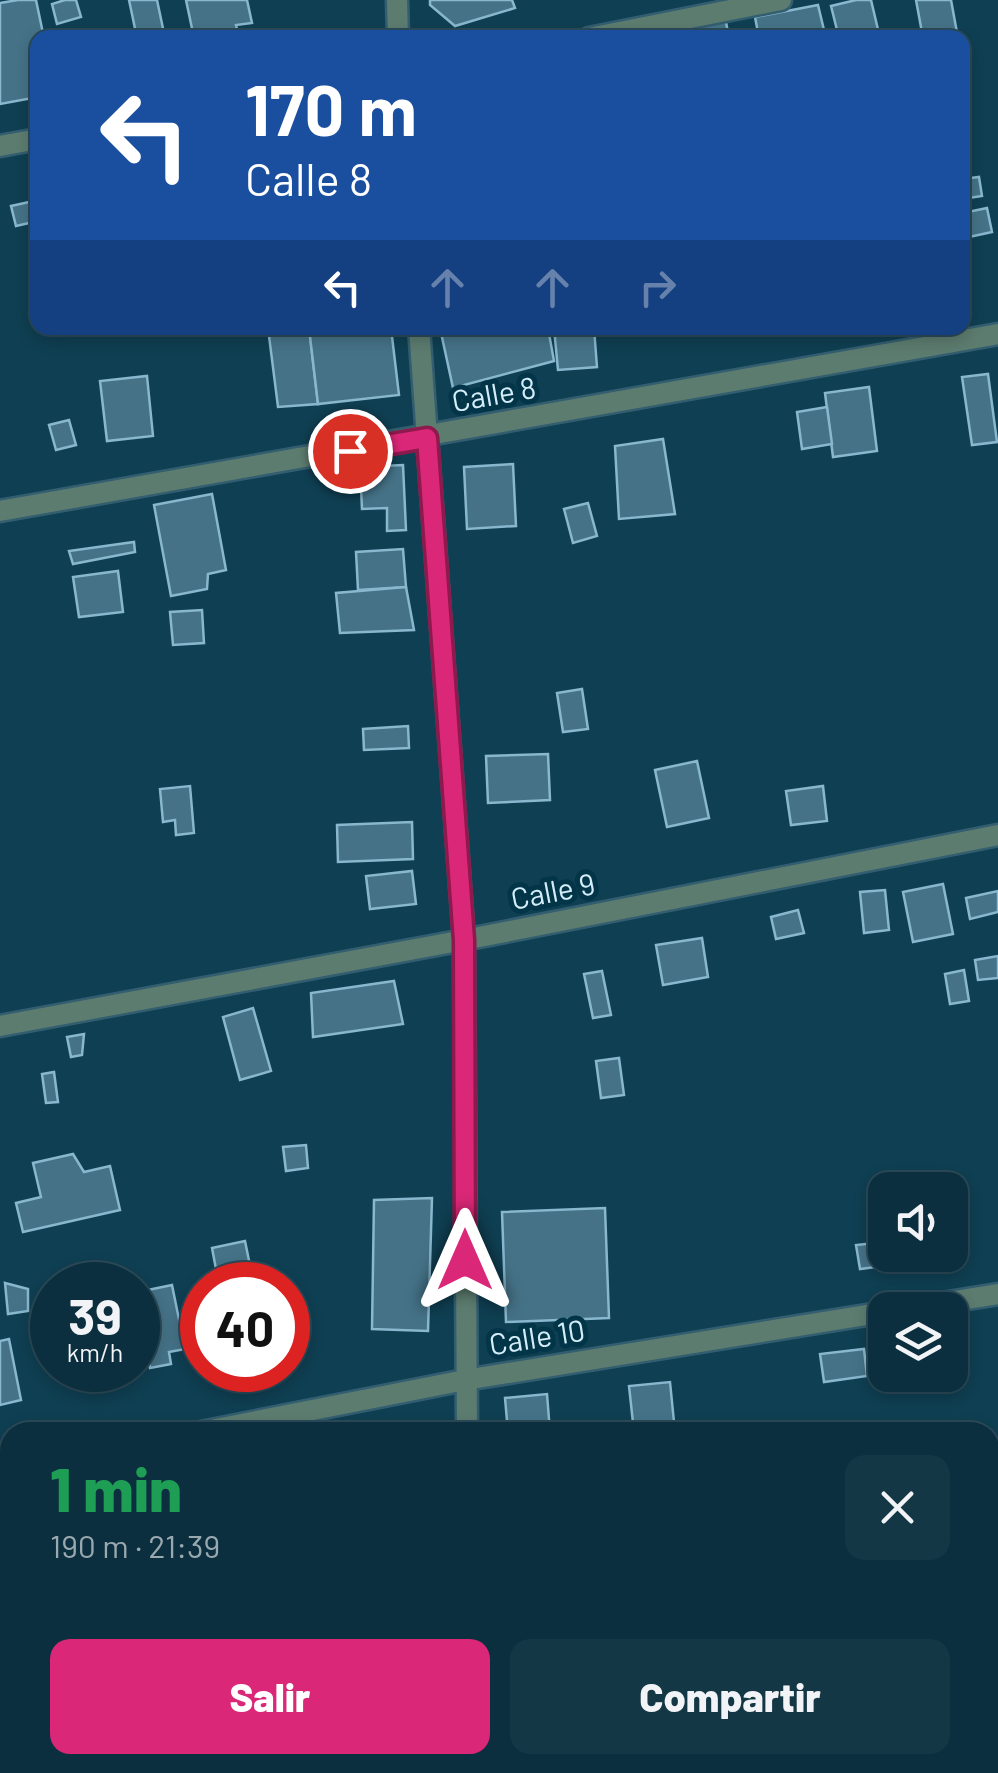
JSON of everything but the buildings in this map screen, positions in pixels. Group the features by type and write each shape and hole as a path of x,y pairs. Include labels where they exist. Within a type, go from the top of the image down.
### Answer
{"street":[{"path":"397,0 398,30"},
{"path":"630,30 782,0"},
{"path":"0,146 30,140"},
{"name":"Calle 8","path":"0,512 998,334"},
{"path":"420,335 464,940 467,1422"},
{"name":"Calle 9","path":"0,1026 998,836"},
{"path":"968,1299 998,1294"},
{"name":"Calle 10","path":"252,1422 465,1380 868,1315"}],"route":[{"path":"350,451 427,438 464,940 465,1260"}]}
